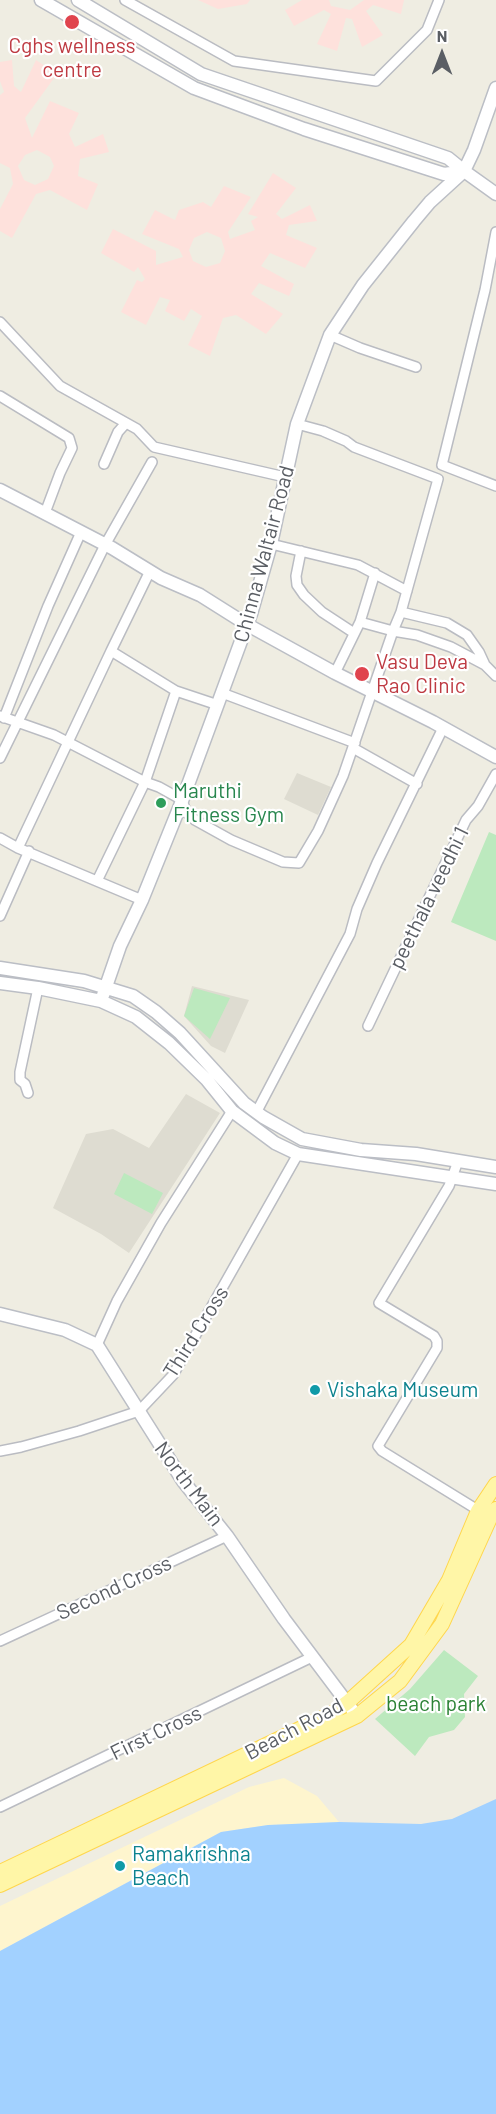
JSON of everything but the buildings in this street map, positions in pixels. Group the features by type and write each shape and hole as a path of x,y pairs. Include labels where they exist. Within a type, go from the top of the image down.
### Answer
{"main road":[{"name":"Beach Road","path":"0,1885 357,1716 400,1682 436,1634 458,1592 489,1512 496,1484"},
{"name":"Beach Road","path":"0,1872 333,1713 348,1702 411,1645 489,1512"}],"street":[{"path":"41,0 194,88 294,125 444,174 464,171"},
{"path":"78,0 201,74 448,158 496,194"},
{"path":"125,0 234,61 376,81 427,30 439,0"},
{"path":"464,171 496,88"},
{"name":"Chinna Waltair Road","path":"101,1001 120,946 142,900 182,801 251,614 271,544 297,424 330,335 363,285 414,221 430,202 464,171"},
{"path":"81,532 2,717 54,735 159,787 182,801 188,813 195,820 231,840 283,862 298,862 318,831 343,776 401,612 438,479 485,290 496,232"},
{"path":"0,322 60,386 137,429 154,447 285,477"},
{"path":"330,335 416,367"},
{"path":"0,396 69,438 72,448 45,513"},
{"path":"104,464 118,432 126,423"},
{"path":"297,424 329,434 354,447 438,479"},
{"path":"0,758 105,545 152,462"},
{"path":"441,465 496,486"},
{"path":"0,490 105,545 160,578 200,595 246,624 335,673 496,757"},
{"path":"271,544 358,565 407,591"},
{"path":"301,551 296,576 297,585 322,612 354,633"},
{"path":"18,848 150,571"},
{"path":"335,673 360,622 375,573"},
{"path":"401,612 447,623 458,628 479,652 485,665"},
{"path":"360,622 393,631 417,634 451,647 485,665 496,676"},
{"path":"111,651 176,690 220,699 354,745 417,784"},
{"path":"97,881 145,782 176,690"},
{"path":"256,1113 350,934 368,882 443,728"},
{"name":"peethala veedhi 1","path":"368,1026 466,820 478,806 496,774"},
{"path":"0,838 18,848 142,900"},
{"path":"0,916 29,851"},
{"path":"0,968 47,974 106,986 133,996 156,1012 180,1034 237,1096 256,1113 302,1138 361,1150 416,1154 496,1167"},
{"path":"0,983 101,1001 136,1017 169,1043 207,1080 232,1111 275,1143 298,1154 496,1184"},
{"path":"28,1093 25,1084 20,1080 20,1072 38,988"},
{"path":"0,1314 65,1330 97,1345 117,1300 160,1223 232,1111"},
{"name":"Third Cross","path":"0,1451 79,1431 139,1411 173,1375 298,1154"},
{"path":"458,1161 453,1178 379,1303 434,1336 437,1348 378,1446 382,1452 489,1512"},
{"name":"North Main","path":"97,1345 183,1481 227,1536 312,1657 357,1716"},
{"name":"Second Cross","path":"0,1641 227,1536"},
{"name":"First Cross","path":"0,1808 312,1657"}],"shaded area":[{"path":"198,0 250,0 247,4 218,9"},
{"path":"302,0 329,0 331,6 350,10 364,0 404,0 401,14 373,5 366,11 383,35 362,47 352,19 346,18 337,51 317,44 331,14 324,10 294,26 285,10"},
{"path":"12,60 14,86 21,92 36,60 57,74 25,118 32,138 50,101 79,113 69,134 75,147 103,134 109,152 80,159 78,176 98,184 87,210 50,190 36,194 12,238 0,231 0,209 13,184 10,168 0,163 0,95 4,92 0,81 0,62","holes":["37,150 50,157 54,166 48,179 35,185 24,180 18,166 25,155"]},
{"path":"273,173 296,188 276,214 282,219 310,205 317,221 289,225 286,235 317,248 305,268 270,253 261,266 294,284 289,296 259,283 251,294 283,314 266,334 236,315 223,318 210,356 188,345 202,316 191,309 184,321 165,311 170,300 160,297 146,325 121,312 137,280 142,282 145,279 138,267 134,272 101,253 113,229 156,251 156,265 183,257 179,249 142,234 155,210 175,220 179,210 203,202 211,207 224,186 251,197 228,232 230,239 255,230 251,221 258,217 248,214","holes":["207,232 221,238 225,251 220,263 206,267 193,261 189,250 194,238"]},
{"path":"297,773 331,787 318,815 284,799"},
{"path":"192,986 249,1000 225,1053 211,1046 184,1016"},
{"path":"186,1094 220,1113 129,1253 101,1234 53,1208 86,1134 113,1129 149,1148"}],"green space":[{"path":"489,832 496,835 496,941 451,922"},
{"path":"194,988 230,998 210,1039 184,1016"},
{"path":"124,1173 163,1193 152,1214 114,1194"},
{"name":"beach park","path":"444,1650 478,1676 464,1694 465,1717 454,1730 429,1737 415,1756 375,1719 410,1689"}],"sand":[{"name":"Ramakrishna Beach","path":"284,1778 317,1796 339,1822 268,1825 221,1832 0,1951 0,1906 249,1787"}],"water":[{"path":"496,1799 496,2114 0,2114 0,1951 221,1832 268,1825 339,1822 421,1824 452,1819"}],"place":[{"name":"Cghs wellness centre","path":"72,22"},
{"name":"Vasu Deva Rao Clinic","path":"362,674"},
{"name":"Maruthi Fitness Gym","path":"161,803"},
{"name":"Vishaka Museum","path":"315,1390"},
{"name":"Ramakrishna Beach","path":"120,1866"}]}
